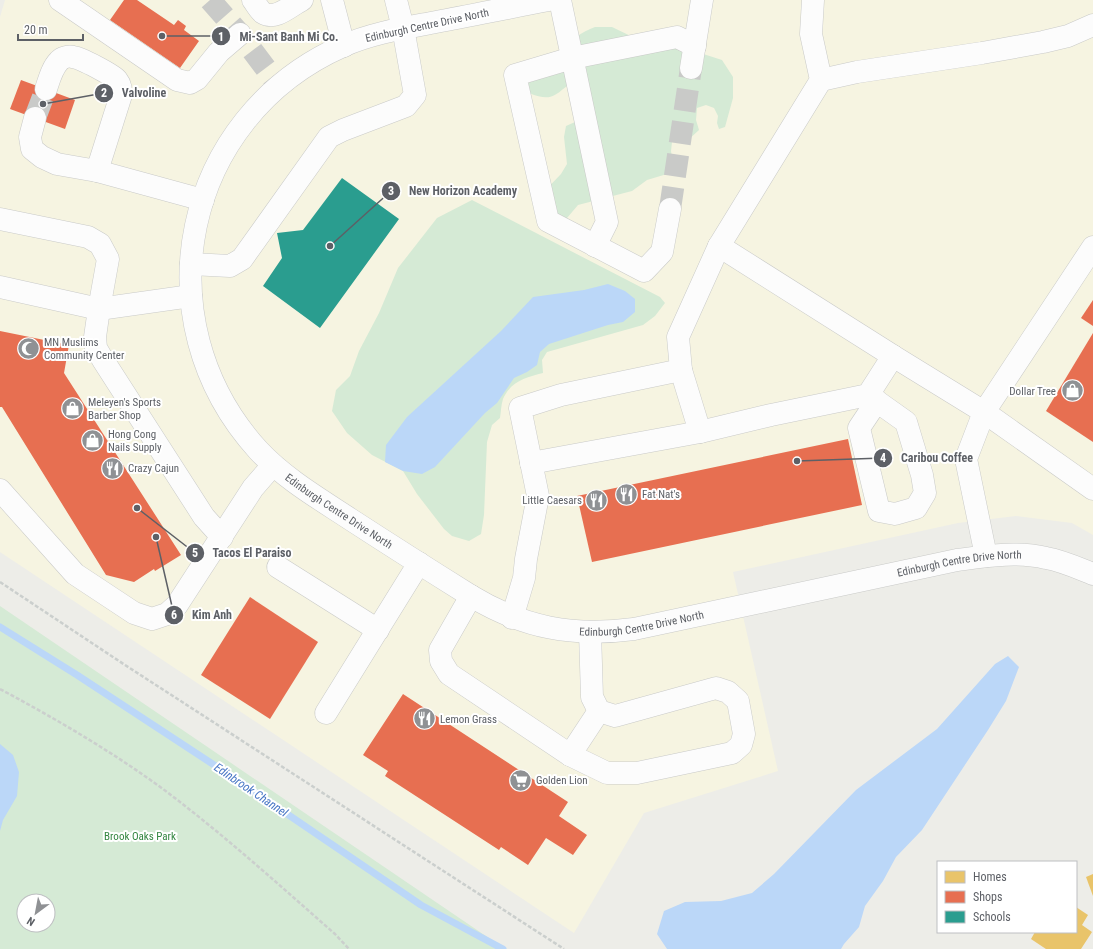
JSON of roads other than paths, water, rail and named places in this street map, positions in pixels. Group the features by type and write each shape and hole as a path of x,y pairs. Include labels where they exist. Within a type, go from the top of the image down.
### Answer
{"street":[{"path":"60,0 176,80 190,83 197,79 219,52 240,34"},
{"path":"253,0 262,12 269,15 279,14 302,0"},
{"path":"332,0 344,46"},
{"path":"191,264 230,266 242,260 329,137 343,130 406,106 415,95 396,0"},
{"name":"Edinburgh Centre Drive North","path":"549,0 506,4 402,28 344,46 317,59 295,74 268,96 255,109 225,151 202,200 193,241 191,264 193,318 199,344 207,368 220,397 247,437 273,465 309,492 490,608 512,618 552,629 611,632 641,628 957,560 986,556 1021,554 1045,557 1093,574"},
{"path":"560,0 607,222 595,246"},
{"path":"691,68 702,0"},
{"path":"700,432 681,370 678,337 719,246 821,80 810,34 813,0"},
{"path":"821,80 857,72 1043,42 1068,36 1093,25"},
{"path":"670,209 662,252 644,271 548,221 515,75 572,58 678,37 695,46"},
{"path":"46,89 52,73 59,61 65,57 72,56 81,59 117,80 121,87 121,95 97,171"},
{"path":"35,118 30,137 32,149 42,157 57,164 97,171 202,200"},
{"path":"0,219 88,237 100,244 108,259 99,308 96,348 204,517 222,537"},
{"path":"719,246 984,412 1093,489"},
{"path":"986,556 966,459 984,412 1093,247"},
{"path":"0,287 99,308 191,296"},
{"path":"531,463 700,432 778,414 873,398 906,422 922,476 925,493 916,508 895,514 879,511 859,428 873,398 893,356"},
{"path":"512,618 524,578 526,559 538,496 520,408 561,395 681,370"},
{"path":"0,490 75,574 134,613 152,619 167,614 177,605 253,488 273,465"},
{"path":"326,713 419,563"},
{"path":"278,567 378,630"},
{"path":"471,596 440,650 441,661 449,674 570,755 607,772 637,773 732,753 741,745 744,734 738,701 728,692 716,688 616,716 599,711 592,697 590,632"},
{"path":"570,755 599,711"}],"water":[{"path":"608,284 625,291 635,299 635,312 623,322 608,325 549,344 540,352 537,365 514,378 497,403 485,413 435,467 422,474 403,471 385,462 386,445 407,417 501,331 533,297 584,290"},
{"path":"1008,656 1019,667 1006,701 922,830 896,857 883,881 865,906 859,927 841,949 667,949 657,934 664,911 685,902 721,901 752,893 774,874 856,790 937,729 995,664"},
{"path":"0,744 13,755 19,772 17,796 3,820 0,831"}],"waterway":[{"name":"Edinbrook Channel","path":"0,627 77,675 237,780 421,905 503,949"}],"tunnel":[{"path":"210,0 240,34 279,86"},
{"path":"670,209 691,68"},
{"path":"35,118 46,89"}],"place":[{"name":"Mi-Sant Banh Mi Co.","path":"162,36"},
{"name":"Valvoline","path":"43,104"},
{"name":"New Horizon Academy","path":"330,246"},
{"name":"MN Muslims Community Center","path":"28,348"},
{"name":"Dollar Tree","path":"1072,391"},
{"name":"Meleyen's Sports Barber Shop","path":"73,408"},
{"name":"Hong Cong Nails Supply","path":"93,440"},
{"name":"Caribou Coffee","path":"797,461"},
{"name":"Crazy Cajun","path":"112,468"},
{"name":"Fat Nat's","path":"627,494"},
{"name":"Little Caesars","path":"597,500"},
{"name":"Tacos El Paraiso","path":"137,508"},
{"name":"Kim Anh","path":"156,537"},
{"name":"Lemon Grass","path":"424,719"},
{"name":"Golden Lion","path":"521,780"}],"park label":[{"name":"Brook Oaks Park","path":"140,836"}]}
